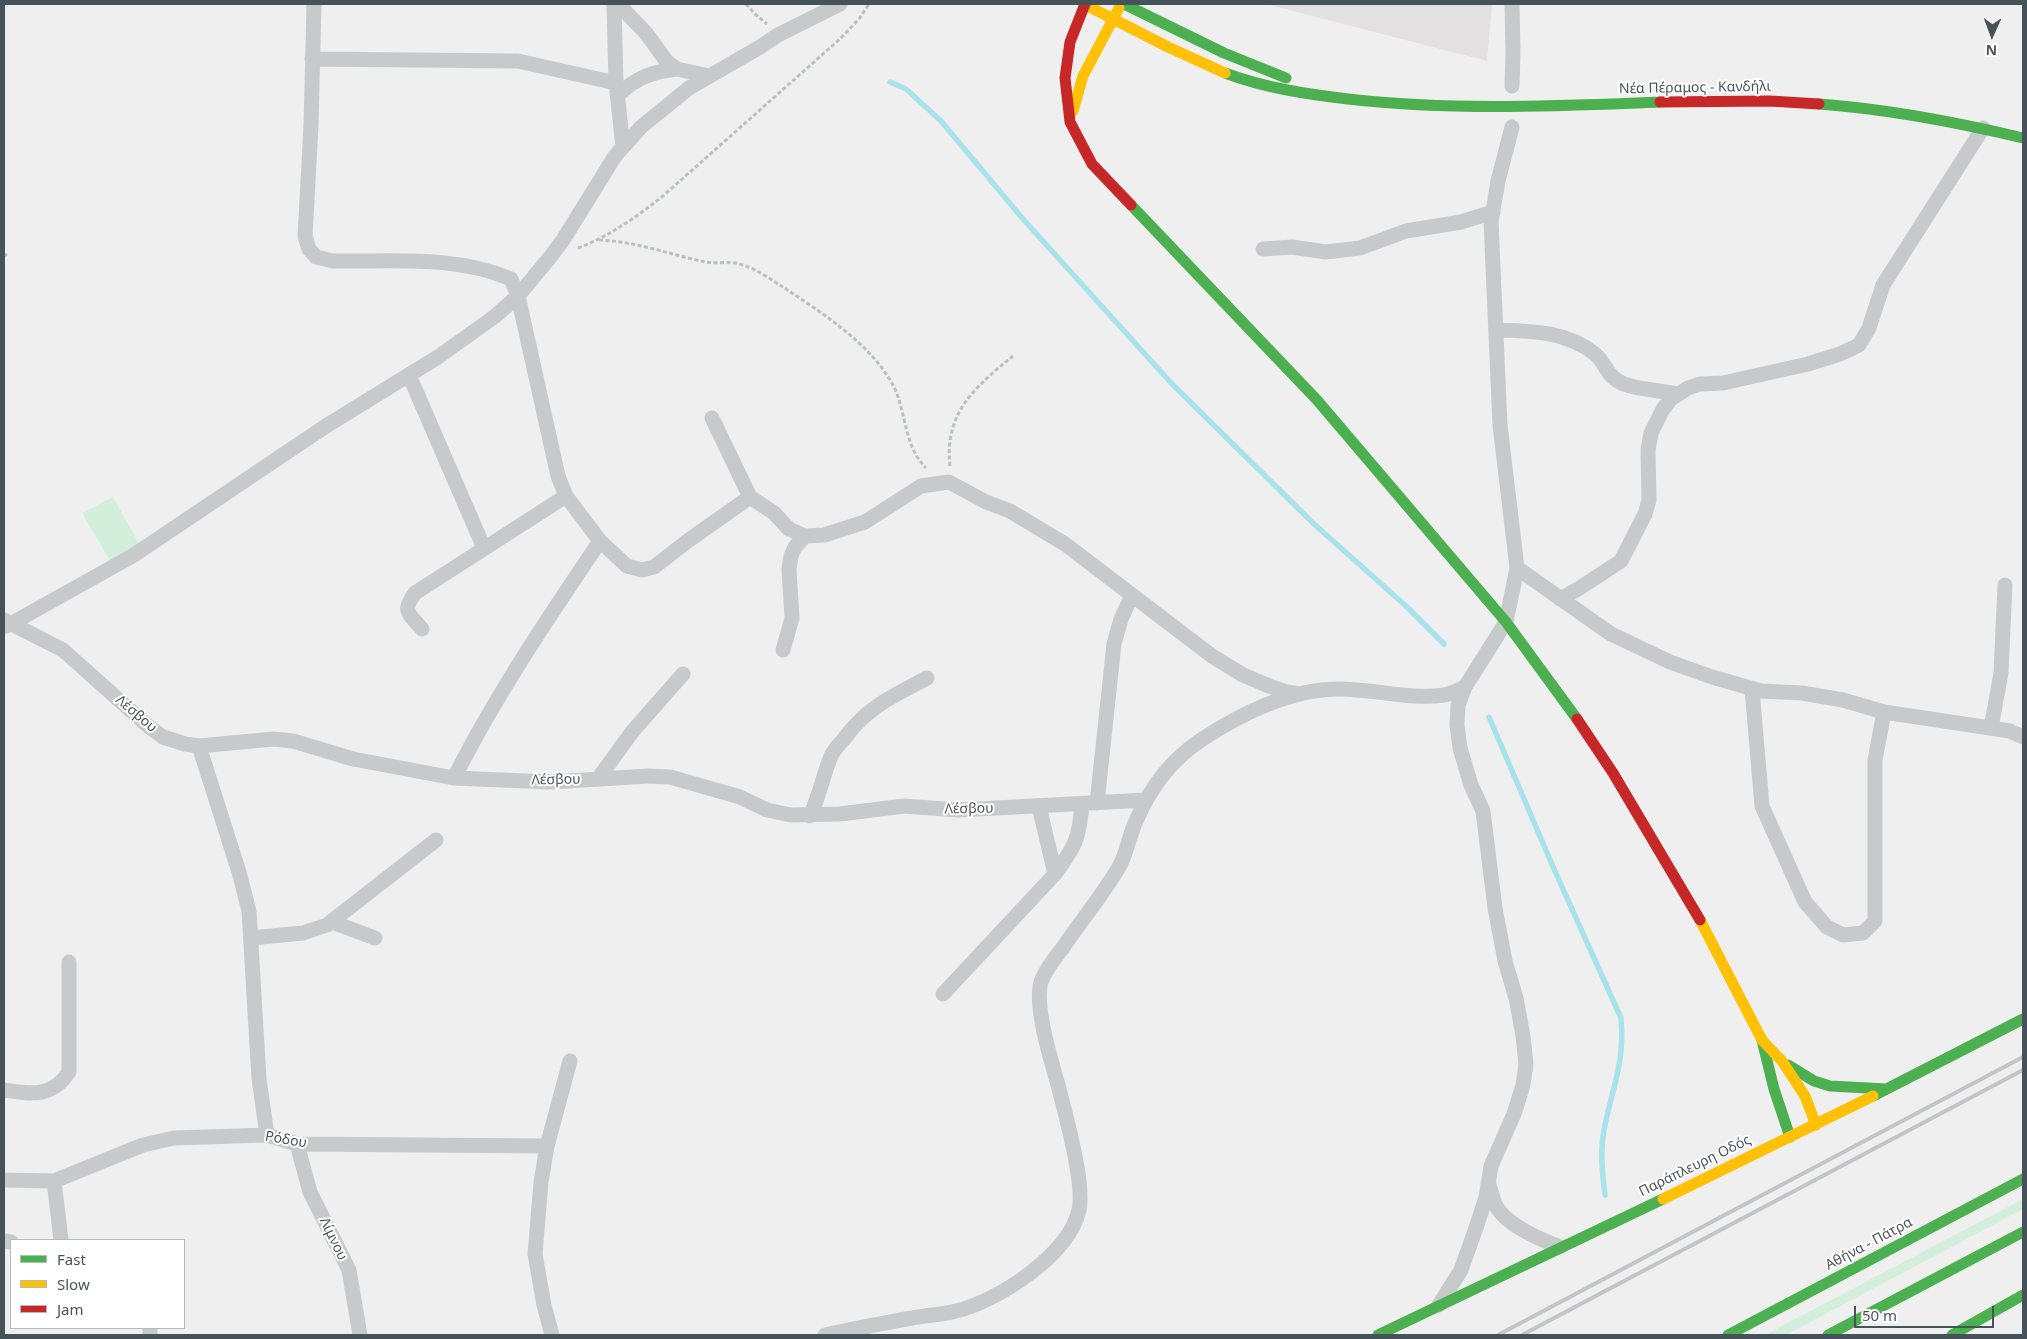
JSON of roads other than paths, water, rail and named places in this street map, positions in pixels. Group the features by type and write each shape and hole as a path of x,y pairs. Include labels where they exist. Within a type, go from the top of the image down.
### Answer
{"main road":[{"path":"1085,4 1070,42 1066,59 1066,87 1070,122 1092,164 1317,400 1506,622 1569,706 1613,773 1699,918 1762,1040 1775,1096 1790,1137"},
{"name":"Νέα Πέραμος - Κανδήλι","path":"1085,4 1218,70 1257,83 1364,102 1486,107 1770,101 1854,106 1942,119 2023,138"},
{"path":"1070,122 1083,76 1123,4"},
{"name":"Νέα Πέραμος - Κανδήλι","path":"1123,4 1197,42 1261,70 1364,102"},
{"name":"Παράπλευρη Οδός","path":"1378,1335 1816,1125 2023,1019"},
{"path":"1762,1040 1782,1061 1805,1096 1816,1125"},
{"path":"1782,1061 1814,1081 1830,1086 1888,1089"},
{"path":"1970,1207 2016,1169"},
{"name":"Αθήνα - Πάτρα","path":"1728,1335 2023,1179"},
{"path":"1828,1335 2023,1232"},
{"path":"1952,1335 2023,1295"}],"street":[{"path":"314,4 311,126 305,236 309,249 316,258 442,263 476,267 511,280 518,296 558,476 566,496 600,541 627,566 642,570 654,567 750,497"},
{"path":"614,4 617,89 623,146"},
{"path":"618,4 646,33 667,62 677,69 709,76"},
{"path":"7,624 134,555 326,426 438,357 518,296 563,240 614,156 641,127 673,101 709,76 778,35 840,4"},
{"path":"1512,4 1512,86"},
{"path":"312,59 518,61 617,89 650,74 677,69"},
{"path":"1439,1306 1461,1270 1486,1198 1491,1166 1514,1114 1523,1085 1526,1064 1516,998 1505,961 1495,908 1483,811 1471,785 1460,748 1457,725 1458,705 1465,687 1506,622 1517,568 1500,425 1491,222 1498,181 1512,127"},
{"path":"1560,599 1621,561 1645,514 1649,500 1648,450 1650,433 1663,409 1677,394 1700,384 1723,382 1808,364 1840,354 1859,345 1869,328 1883,285 1983,128"},
{"path":"1263,249 1292,247 1326,252 1360,248 1406,232 1461,222 1493,212"},
{"path":"1496,330 1543,331 1559,335 1596,355 1606,370 1624,384 1677,394"},
{"path":"409,375 484,548"},
{"path":"712,418 750,497 774,513 789,529 805,536 824,535 865,522 921,486 949,482 1036,526 1092,563 1212,656 1269,686 1287,692 1304,694"},
{"path":"422,629 407,611 407,603 415,593 566,496"},
{"path":"783,650 792,618 789,569 791,556 795,547 805,536"},
{"path":"454,778 478,730 508,681 600,541"},
{"path":"1517,568 1611,634 1670,662 1752,689 1843,700 1884,712 2010,731 2023,737"},
{"path":"1991,728 2001,673 2005,585"},
{"path":"943,994 1055,874 1070,854 1077,840 1090,803 1114,644 1132,595"},
{"name":"Λέσβου","path":"7,624 63,650 148,726 163,737 199,746 274,739 293,741 353,759 454,778 550,782 648,776 670,777 740,797 767,810 791,816 840,814 904,806 958,810 1146,800"},
{"path":"598,779 632,732 683,674"},
{"path":"810,816 819,798 832,753 850,730 875,706 927,678"},
{"path":"825,1335 956,1311 991,1298 1021,1279 1052,1255 1072,1230 1080,1209 1080,1190 1064,1109 1043,1029 1041,982 1053,961 1111,880 1124,858 1135,822 1146,800 1154,786 1167,771 1201,740 1226,724 1265,706 1304,694 1338,689 1445,695 1465,687"},
{"path":"1752,689 1762,806 1805,902 1827,927 1844,935 1863,933 1875,921 1875,760 1884,712"},
{"path":"199,746 239,872 249,910 259,1079 268,1135"},
{"path":"1039,806 1055,874"},
{"path":"251,938 303,932 332,922 436,840"},
{"path":"332,922 375,938"},
{"path":"4,1090 25,1093 48,1092 62,1082 68,1072 69,962"},
{"path":"552,1335 535,1254 541,1182 547,1146 570,1061"},
{"name":"Ρόδου","path":"4,1180 54,1181 143,1145 174,1138 268,1135 297,1144 547,1146"},
{"name":"Λίμνου","path":"297,1144 310,1192 349,1270 360,1335"},
{"path":"54,1181 61,1239"},
{"path":"1488,1182 1496,1205 1506,1218 1539,1239 1560,1247"}],"waterway":[{"path":"890,82 906,89 941,121 1023,219 1172,384 1314,524 1406,606 1444,644"},
{"path":"1489,717 1554,869 1621,1018 1622,1034 1619,1063 1602,1146 1605,1195"}],"railway":[{"path":"1498,1335 2023,1057"},
{"path":"1522,1335 2023,1070"}]}
